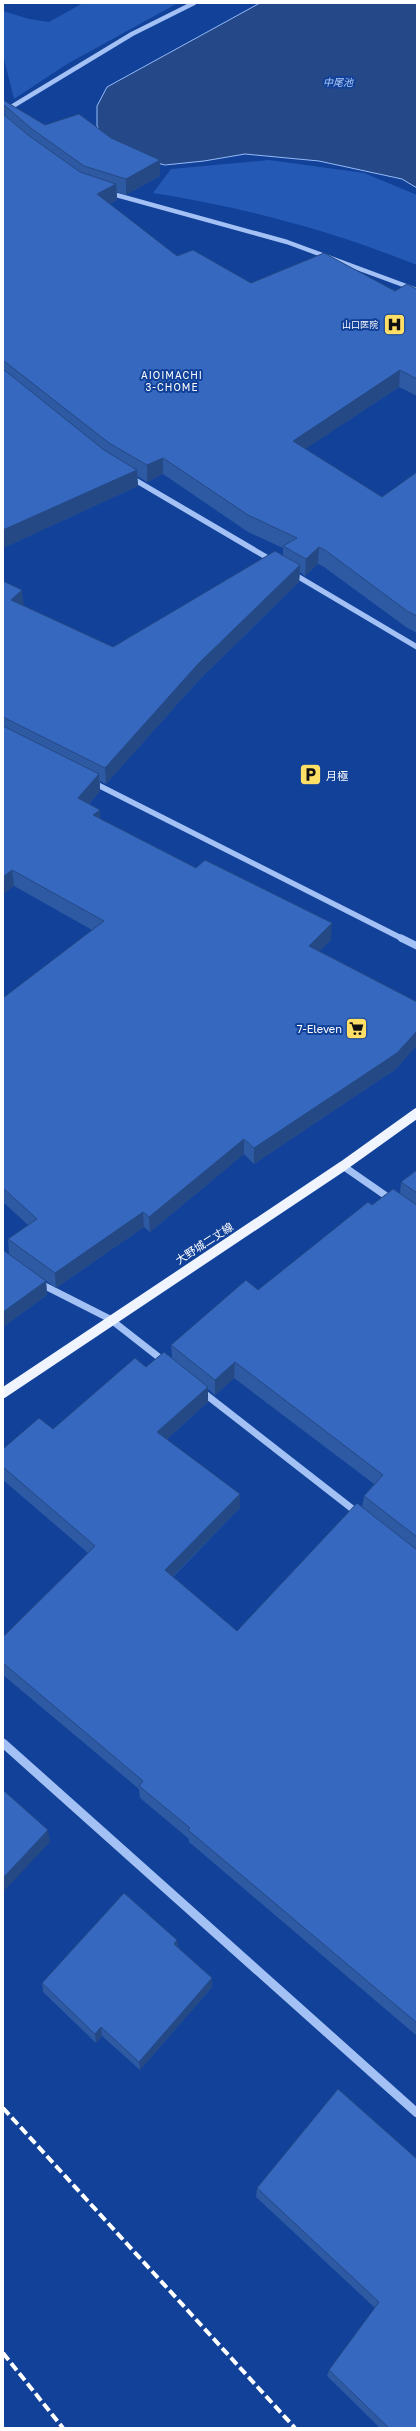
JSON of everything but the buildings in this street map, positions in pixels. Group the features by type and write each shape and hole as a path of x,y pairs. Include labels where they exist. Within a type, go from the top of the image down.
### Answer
{"main road":[{"name":"大野城二丈線","path":"3,1393 110,1319 343,1166 417,1113"}],"street":[{"path":"3,112 132,34 194,3"},
{"path":"105,192 143,204 287,242 417,290"},
{"path":"128,475 276,563"},
{"path":"289,571 417,647"},
{"path":"89,780 417,946"},
{"path":"343,1166 398,1205"},
{"path":"34,1279 47,1289 110,1319 173,1368"},
{"path":"192,1383 367,1521"},
{"path":"3,1743 417,2113"}],"shaded area":[{"path":"83,3 178,3 67,64 14,99 3,55 3,11 29,19 49,22"},
{"path":"269,160 364,173 417,195 417,265 353,241 254,213 220,205 153,193 171,169"}],"water":[{"name":"中尾池","path":"260,3 417,3 417,188 402,179 319,161 245,154 204,161 165,165 133,157 107,145 97,126 97,106 107,87"}],"railway":[{"path":"3,2108 295,2428"},
{"path":"3,2353 63,2428"}],"place":[{"name":"山口医院","path":"394,324"},
{"name":"月極","path":"310,775"},
{"name":"7-Eleven","path":"357,1028"}],"district":[{"name":"AIOIMACHI 3-CHOME","path":"172,380"}]}
